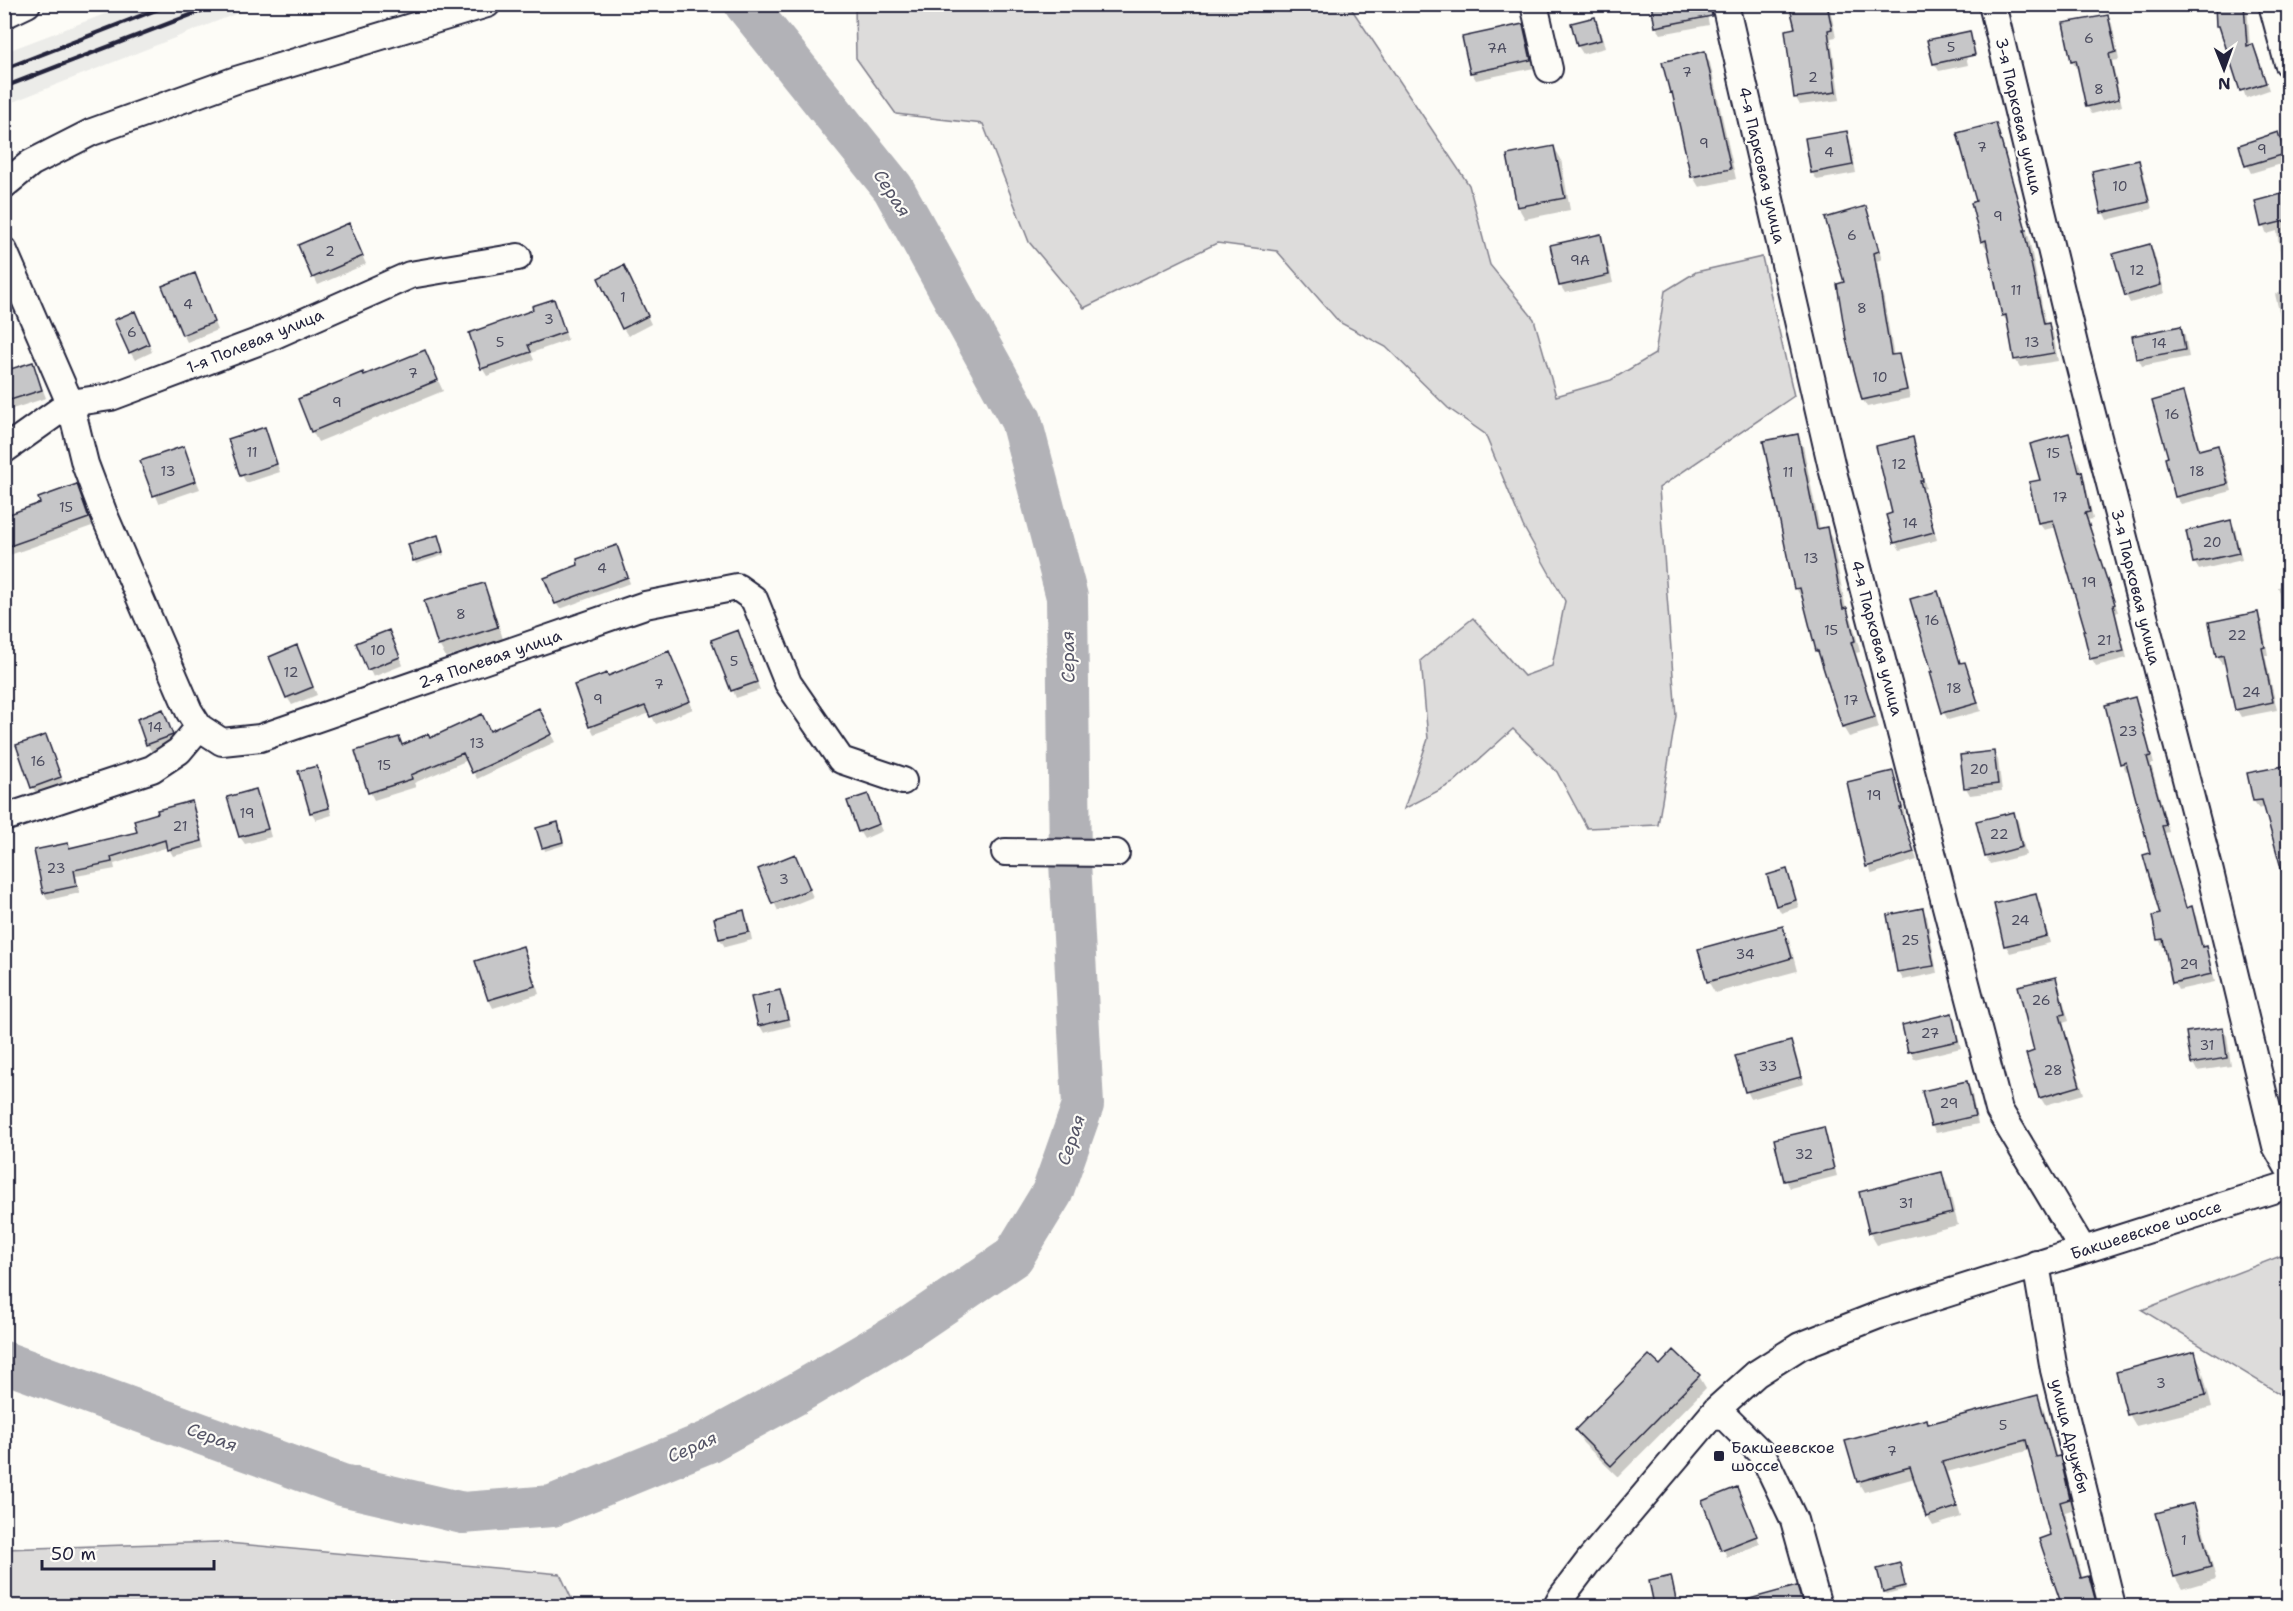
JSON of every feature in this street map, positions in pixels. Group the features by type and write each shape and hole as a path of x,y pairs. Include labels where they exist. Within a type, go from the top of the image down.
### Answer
{"street":[{"path":"4,15 27,4"},
{"path":"4,185 31,163 92,132 236,80 487,4"},
{"path":"1534,4 1549,69"},
{"name":"4-я Парковая улица","path":"1725,4 1832,468 1999,1110 2083,1250"},
{"name":"3-я Парковая улица","path":"1992,4 2074,344 2209,868 2276,1146 2289,1167"},
{"path":"2272,4 2289,63"},
{"path":"4,251 70,403 85,464 105,517 189,711 199,727 178,751 152,769 4,818"},
{"name":"1-я Полевая улица","path":"4,450 70,403 111,397 257,342 410,275 518,257"},
{"name":"2-я Полевая улица","path":"199,727 222,742 260,738 645,605 736,587 754,599 788,683 841,760 903,781"},
{"path":"1005,852 1116,852"},
{"name":"Бакшеевское шоссе","path":"1557,1606 1563,1594 1588,1562 1717,1409 1756,1374 1800,1346 1879,1315 2289,1185"},
{"name":"улица Дружбы","path":"2036,1264 2054,1370 2112,1606"},
{"path":"1717,1409 1763,1455 1794,1520 1818,1606"}],"shaded area":[{"path":"131,4 258,5 5,105 5,52"},
{"path":"855,5 1349,5 1469,185 1490,265 1534,319 1556,396 1611,380 1655,354 1665,291 1696,272 1762,257 1794,396 1659,488 1676,716 1658,825 1587,828 1557,772 1513,729 1453,783 1404,809 1428,739 1421,660 1473,618 1524,676 1552,666 1565,601 1523,526 1485,434 1448,408 1386,347 1339,322 1277,251 1217,243 1084,308 1029,242 983,124 896,114 856,58"},
{"path":"2288,1253 2288,1399 2142,1310"},
{"path":"217,1542 560,1574 575,1606 5,1606 5,1549"}],"building":[{"path":"1651,4 1710,4 1712,16 1655,27"},
{"path":"1789,4 1827,4 1832,29 1828,30 1836,92 1794,98 1785,30 1795,28"},
{"path":"2215,4 2244,4 2247,46 2253,44 2266,83 2240,91 2219,26 2216,26"},
{"path":"2108,15 2116,52 2109,54 2119,99 2086,107 2076,60 2071,61 2063,23"},
{"path":"1595,17 1601,40 1577,46 1571,23"},
{"path":"1523,24 1531,60 1470,73 1462,37"},
{"path":"1970,31 1975,55 1933,64 1927,40"},
{"path":"1705,51 1731,169 1691,177 1672,92 1670,93 1662,62"},
{"path":"1996,123 2026,230 2024,230 2044,324 2049,323 2054,353 2014,360 2006,315 2002,316 1986,240 1981,242 1971,203 1976,201 1957,133"},
{"path":"1847,131 1853,165 1811,173 1805,138"},
{"path":"2278,132 2285,154 2245,166 2239,145"},
{"path":"1554,146 1565,198 1517,207 1507,155"},
{"path":"2139,160 2149,202 2101,213 2092,171"},
{"path":"2289,192 2289,220 2261,227 2255,201"},
{"path":"1866,206 1879,251 1874,253 1891,355 1899,354 1907,390 1862,400 1846,339 1837,284 1844,282 1825,218"},
{"path":"349,223 363,256 312,278 298,245"},
{"path":"1601,234 1609,275 1559,286 1550,245"},
{"path":"2150,244 2161,285 2125,296 2113,254"},
{"path":"624,265 648,316 622,329 598,278"},
{"path":"195,273 214,322 182,335 162,286"},
{"path":"554,299 565,332 528,345 531,352 481,369 469,333 533,310 532,306"},
{"path":"135,311 149,344 129,353 114,320"},
{"path":"2181,326 2185,350 2136,359 2132,336"},
{"path":"425,350 438,380 311,432 298,399"},
{"path":"33,362 42,390 4,402 4,371"},
{"path":"2183,392 2199,450 2218,445 2228,484 2175,497 2165,458 2168,457 2152,401"},
{"path":"265,427 277,464 240,476 228,439"},
{"path":"2069,433 2079,472 2082,471 2090,512 2085,513 2115,604 2113,605 2124,651 2090,659 2083,630 2085,630 2053,520 2038,523 2029,482 2040,480 2030,444"},
{"path":"1798,434 1817,529 1827,527 1843,609 1847,608 1855,641 1851,642 1875,717 1842,727 1818,651 1816,651 1800,588 1794,589 1763,441"},
{"path":"1913,437 1923,481 1920,481 1934,532 1894,543 1886,515 1892,513 1876,446"},
{"path":"184,446 196,481 153,496 140,461"},
{"path":"77,484 89,518 4,548 4,516 40,503 38,498"},
{"path":"2231,520 2239,553 2193,563 2186,531"},
{"path":"438,535 443,552 413,561 408,544"},
{"path":"617,545 628,577 555,604 544,578 578,565 577,559"},
{"path":"484,583 498,627 438,646 424,601"},
{"path":"1938,591 1960,663 1965,662 1978,703 1942,713 1910,599"},
{"path":"2258,612 2265,647 2262,648 2273,702 2235,710 2223,655 2216,657 2209,622"},
{"path":"389,630 400,657 367,670 356,643"},
{"path":"738,630 757,682 731,691 711,640"},
{"path":"297,645 313,687 286,698 269,657"},
{"path":"669,651 690,701 650,717 645,706 589,727 574,685 607,673 608,676"},
{"path":"2135,697 2151,756 2147,757 2166,825 2162,826 2186,908 2192,906 2202,947 2206,946 2212,974 2172,983 2163,939 2157,940 2152,916 2160,914 2143,855 2150,853 2126,762 2120,764 2105,705"},
{"path":"539,708 552,734 502,759 472,773 463,753 411,775 412,779 368,793 355,751 399,737 402,745 428,734 430,738 482,714 490,731"},
{"path":"163,709 173,735 146,745 137,719"},
{"path":"46,735 61,777 31,788 16,745"},
{"path":"1994,751 1998,784 1964,788 1960,755"},
{"path":"2289,765 2289,874 2283,875 2262,800 2253,801 2247,773"},
{"path":"317,766 329,808 310,813 298,771"},
{"path":"1893,771 1902,808 1900,808 1914,852 1866,867 1847,782"},
{"path":"256,789 268,829 239,837 227,797"},
{"path":"868,794 879,824 858,832 847,801"},
{"path":"192,801 202,841 167,850 165,840 111,857 112,862 74,870 77,886 43,893 34,850 68,843 69,848 137,832 134,820 158,813 157,810"},
{"path":"2014,812 2022,847 1985,857 1976,821"},
{"path":"558,822 563,842 542,848 536,828"},
{"path":"795,854 810,889 772,904 758,869"},
{"path":"1787,869 1796,900 1776,906 1767,875"},
{"path":"2036,894 2047,936 2004,946 1994,904"},
{"path":"1923,908 1934,966 1897,972 1887,915"},
{"path":"744,910 749,932 719,939 714,918"},
{"path":"1783,926 1792,958 1707,982 1698,949"},
{"path":"523,946 535,986 488,1000 475,961"},
{"path":"2056,977 2065,1014 2060,1015 2080,1086 2039,1098 2026,1054 2034,1051 2018,986"},
{"path":"780,990 788,1019 758,1026 751,997"},
{"path":"1952,1013 1958,1041 1908,1052 1902,1025"},
{"path":"2223,1027 2227,1058 2191,1064 2186,1032"},
{"path":"1791,1041 1801,1077 1745,1092 1735,1056"},
{"path":"1967,1081 1975,1116 1931,1126 1922,1091"},
{"path":"1824,1127 1834,1169 1784,1181 1774,1139"},
{"path":"1942,1172 1952,1213 1869,1233 1859,1192"},
{"path":"1674,1350 1700,1375 1611,1466 1575,1430 1649,1355 1660,1365"},
{"path":"2195,1351 2206,1395 2127,1415 2116,1372"},
{"path":"2038,1395 2055,1457 2060,1456 2070,1499 2060,1502 2081,1578 2089,1576 2097,1606 2062,1606 2039,1539 2050,1535 2026,1440 1942,1462 1957,1507 1926,1517 1910,1467 1857,1482 1845,1441 1927,1419 1928,1424"},
{"path":"1737,1487 1757,1536 1721,1550 1702,1501"},
{"path":"2194,1503 2211,1567 2174,1577 2156,1513"},
{"path":"1900,1563 1905,1586 1883,1592 1877,1569"},
{"path":"1671,1576 1676,1600 1654,1605 1649,1581"},
{"path":"1797,1586 1803,1606 1743,1606 1742,1601"}],"waterway":[{"name":"Серая","path":"4,1362 342,1485 463,1513 552,1506 708,1442 796,1394 910,1327 1013,1257 1052,1193 1083,1105 1070,862 1067,597 1021,420 893,188 745,4"}],"railway":[{"path":"4,69 171,4"},
{"path":"4,87 219,4"}],"place":[{"name":"Бакшеевское шоссе","path":"1719,1456"}]}
